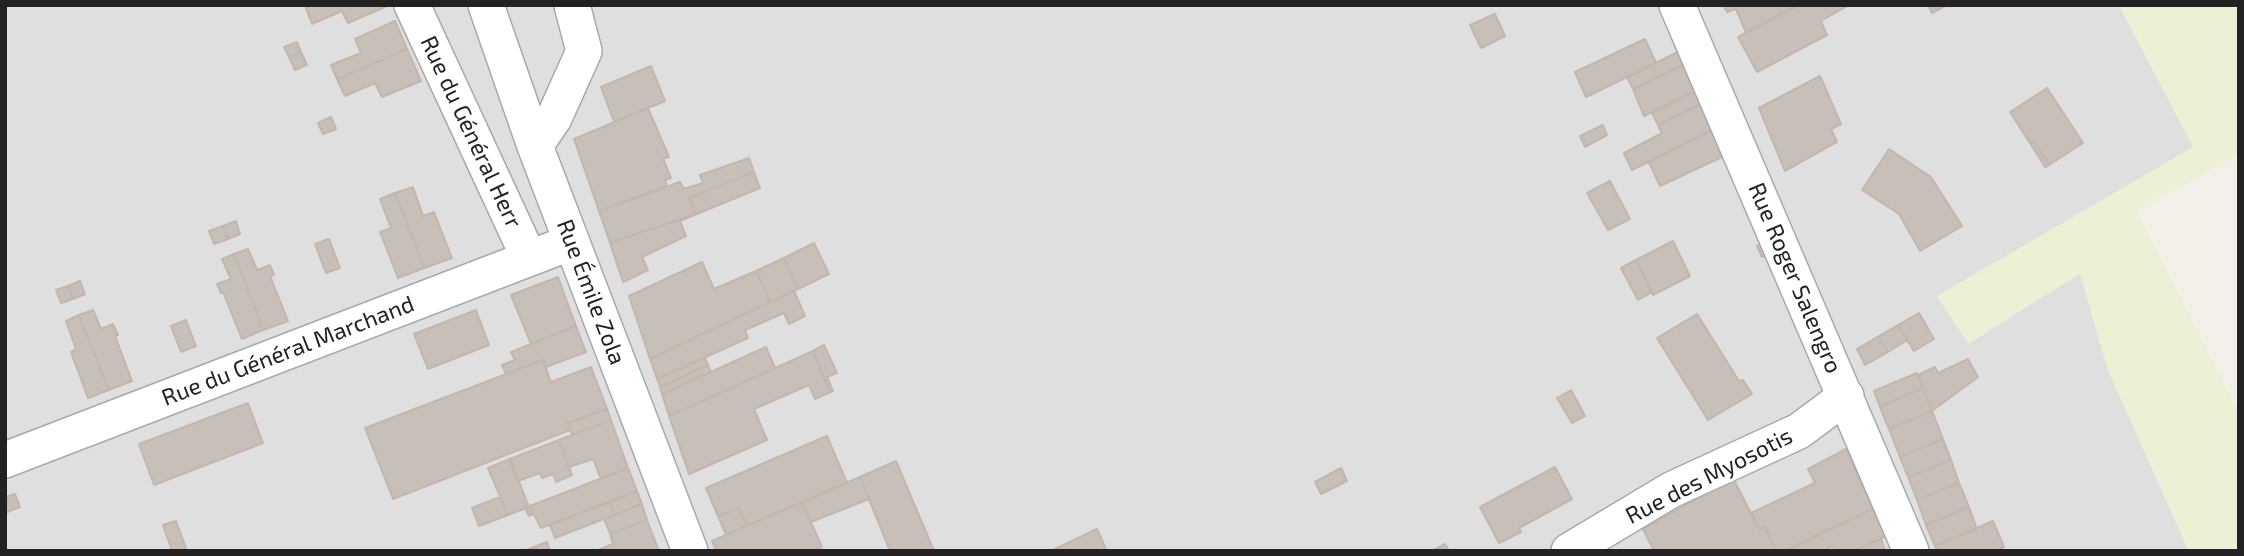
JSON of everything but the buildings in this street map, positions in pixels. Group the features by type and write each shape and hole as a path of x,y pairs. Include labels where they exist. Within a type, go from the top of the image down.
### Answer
{"street":[{"name":"Rue du Général Herr","path":"412,5 529,258"},
{"path":"535,146 554,118 584,51 572,5"},
{"name":"Rue Roger Salengro","path":"1677,5 1911,551"},
{"name":"Rue Émile Zola","path":"491,14 535,146 690,551"},
{"name":"Rue du Général Marchand","path":"5,460 572,242"},
{"name":"Rue des Myosotis","path":"1569,551 1671,490 1799,431 1846,396"}],"shaded area":[{"path":"5,5 2119,5 2194,147 1968,344 2080,273 2108,370 2189,551 5,551"}],"green space":[{"path":"2119,5 2239,5 2239,155 2137,211 2239,413 2239,551 2189,551 2108,370 2080,273 1968,344 1937,296 2193,147"}]}
